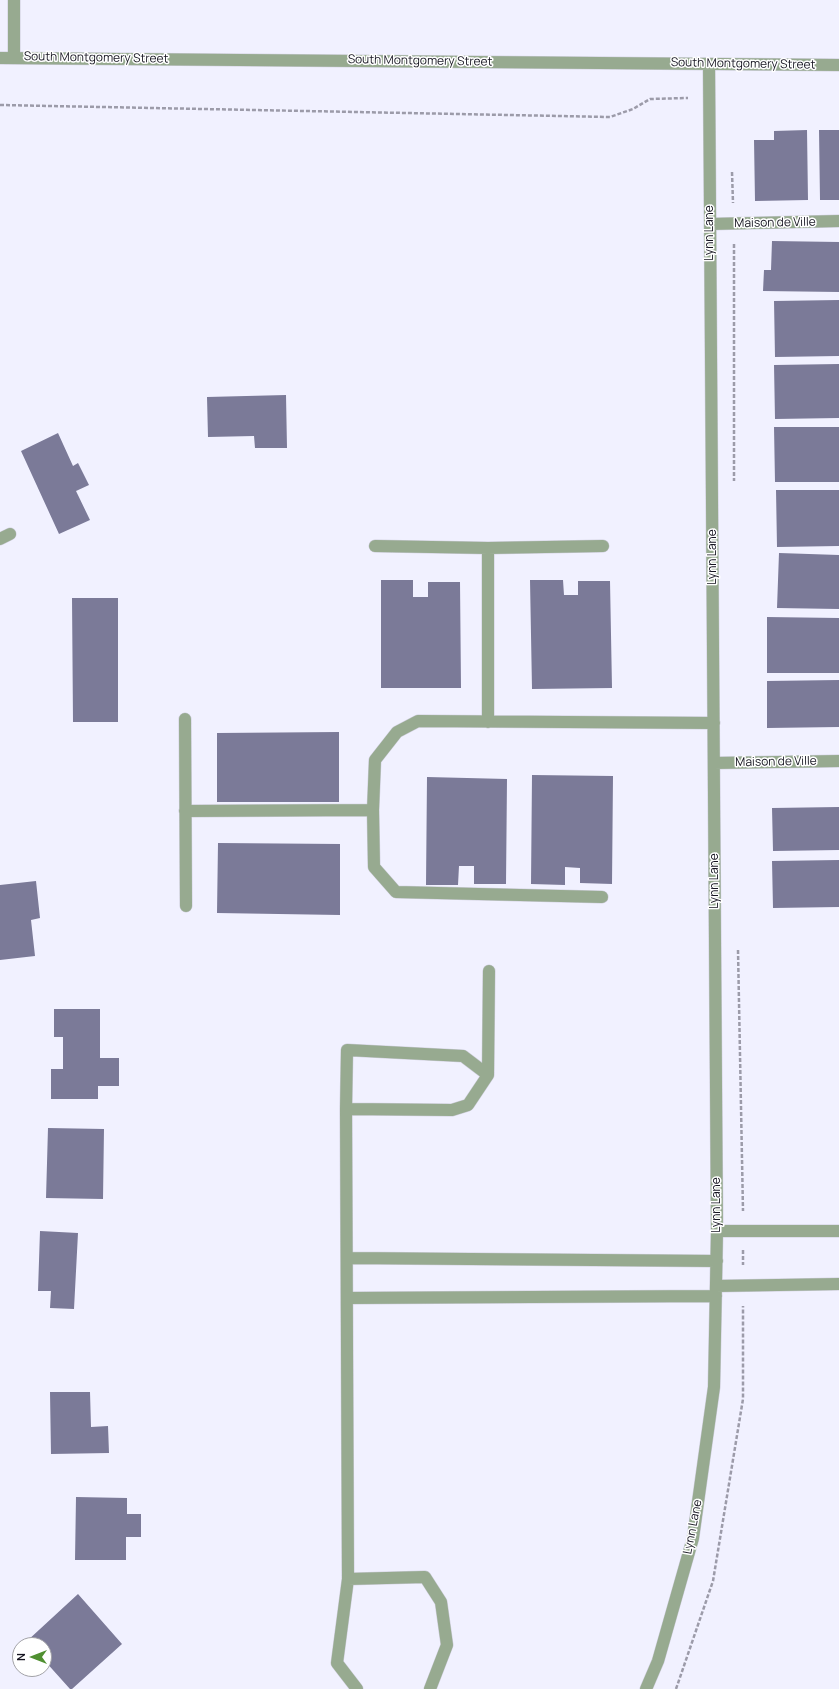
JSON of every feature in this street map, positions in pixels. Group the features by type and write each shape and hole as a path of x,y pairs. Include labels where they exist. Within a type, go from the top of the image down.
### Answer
{"street":[{"path":"14,0 14,58"},
{"name":"South Montgomery Street","path":"0,58 839,65"},
{"name":"Lynn Lane","path":"646,1689 658,1661 693,1538 714,1387 717,1231 709,64"},
{"name":"Maison de Ville","path":"710,224 839,221"},
{"path":"376,546 488,548 603,546"},
{"path":"488,548 488,722"},
{"path":"185,719 186,906"},
{"path":"602,897 396,892 374,867 373,810 375,760 397,732 418,722 714,723"},
{"name":"Maison de Ville","path":"714,764 839,761"},
{"path":"185,810 373,810"},
{"path":"346,1109 452,1110 468,1105 488,1075 488,971"},
{"path":"357,1689 337,1663 348,1579 347,1050 463,1056 488,1075"},
{"path":"717,1231 839,1231"},
{"path":"347,1258 716,1261"},
{"path":"347,1298 716,1291 743,1286 839,1284"},
{"path":"348,1579 425,1577 441,1602 447,1645 430,1689"}],"path":[{"path":"0,105 610,117 633,109 650,99 709,98"},
{"path":"732,168 734,223 734,485"},
{"path":"676,1689 713,1581 743,1399 743,1230 738,944"}],"building":[{"path":"807,130 808,200 755,201 754,140 774,140 774,131"},
{"path":"819,130 839,130 839,200 820,200"},
{"path":"772,241 839,242 839,292 763,291 764,270 771,270"},
{"path":"839,300 839,356 775,357 774,301"},
{"path":"839,364 839,418 775,419 774,365"},
{"path":"286,395 287,448 255,448 254,436 208,437 207,397"},
{"path":"774,427 839,427 839,482 775,482"},
{"path":"58,433 73,466 78,463 89,485 76,491 90,520 59,534 21,451"},
{"path":"776,490 839,490 839,546 777,547"},
{"path":"779,553 839,555 839,609 777,608"},
{"path":"381,580 413,580 413,597 428,597 428,582 460,582 461,688 381,688"},
{"path":"530,580 563,580 564,595 578,595 578,581 610,581 612,688 532,689"},
{"path":"72,598 118,598 118,722 73,722"},
{"path":"767,617 839,618 839,673 767,673"},
{"path":"839,680 839,727 767,728 767,681"},
{"path":"339,732 339,802 217,802 217,733"},
{"path":"532,775 613,776 612,884 580,883 580,868 565,867 565,885 531,884"},
{"path":"427,777 507,779 506,884 474,884 474,866 459,866 458,885 426,885"},
{"path":"839,807 839,850 773,851 772,808"},
{"path":"218,843 340,844 340,915 217,913"},
{"path":"839,860 839,907 773,908 772,861"},
{"path":"36,881 40,918 31,920 35,956 0,960 0,885"},
{"path":"54,1009 100,1009 100,1058 119,1058 119,1086 98,1086 98,1099 51,1099 51,1069 63,1069 63,1037 54,1037"},
{"path":"48,1128 104,1129 103,1199 46,1198"},
{"path":"40,1231 78,1233 74,1309 50,1308 51,1291 38,1291"},
{"path":"50,1392 90,1392 91,1427 108,1426 109,1453 51,1454"},
{"path":"76,1497 127,1498 127,1514 141,1514 141,1537 126,1537 126,1560 75,1560"},
{"path":"78,1594 122,1644 72,1689 70,1689 52,1669 52,1637 31,1637"}]}
